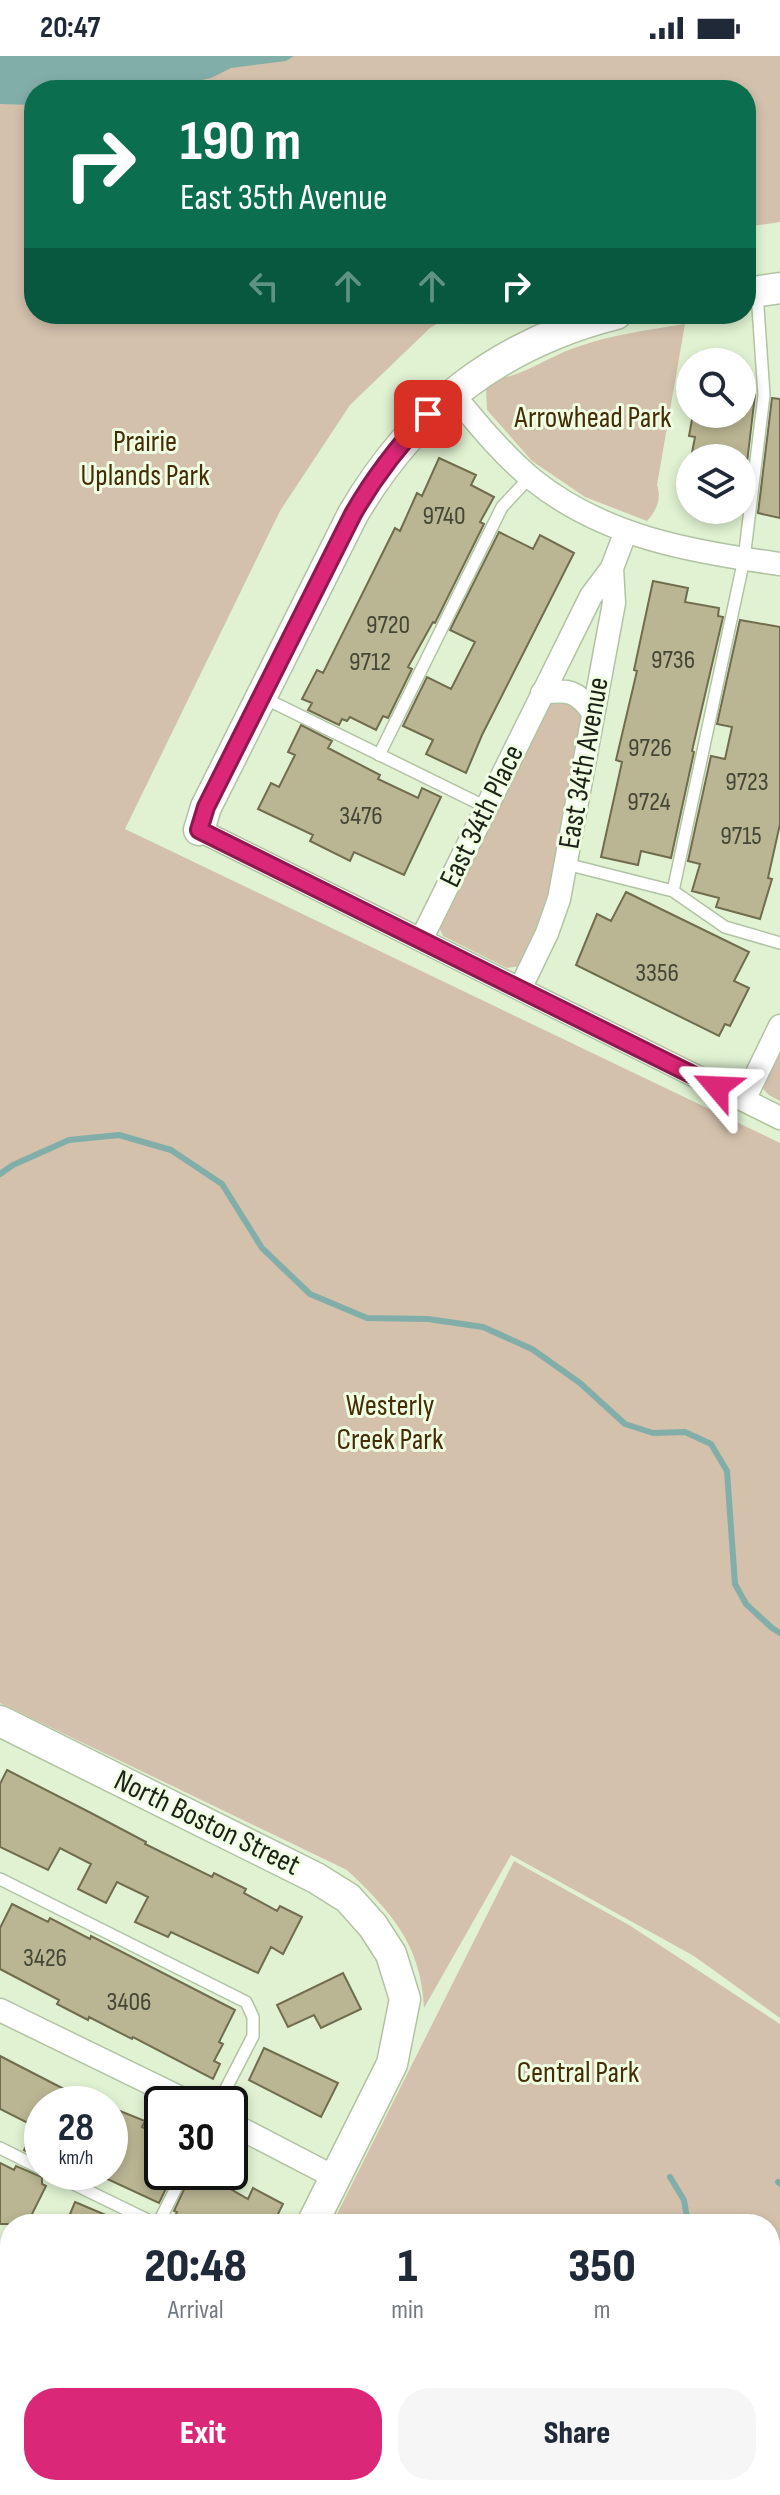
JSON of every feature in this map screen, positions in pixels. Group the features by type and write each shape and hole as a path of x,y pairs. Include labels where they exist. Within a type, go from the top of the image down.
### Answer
{"street":[{"path":"585,324 544,337 496,363 452,393 402,442 372,480 206,807 199,830 780,1118"},
{"path":"452,393 496,445 554,496 626,531 693,551 780,564"},
{"name":"East 34th Avenue","path":"520,989 547,933 559,899 614,603 612,568 626,531"},
{"name":"East 34th Place","path":"421,940 591,596 612,568"},
{"path":"542,693 556,691 575,694 584,700 593,713"},
{"path":"744,1100 780,1026"},
{"name":"North Boston Street","path":"0,1721 316,1878 348,1898 373,1926 391,1954 405,1999 392,2064 317,2214"},
{"path":"0,2010 156,2086"},
{"path":"248,2132 336,2178"}],"lane":[{"path":"673,891 744,559 764,395 761,291"},
{"path":"379,755 502,507 530,477"},
{"path":"262,697 486,807"},
{"path":"566,864 673,891 725,927 780,943"},
{"path":"0,1879 246,2002 253,2017 253,2036 227,2086"},
{"path":"0,2148 24,2160"},
{"path":"86,2190 136,2214"},
{"path":"162,2214 175,2190"}],"green space":[{"name":"Westerly Creek Park","path":"0,56 780,56 780,222 756,226 756,80 24,80 24,324 437,324 350,405 280,511 125,829 780,1143 780,2018 694,1956 511,1855 424,2008 422,1985 410,1947 390,1915 347,1870 0,1703"},
{"name":"Arrowhead Park","path":"685,324 681,348 676,348 676,376 657,485 658,500 647,521 585,497 532,461 487,410 486,388 492,379 523,372 588,343"},
{"path":"556,699 569,700 582,716 564,830 555,876 540,924 521,966 507,968 443,936 438,925 545,707"},
{"path":"780,1044 780,1101 766,1092 762,1084"},
{"name":"Central Park","path":"514,1861 629,1925 780,2024 780,2214 337,2214"}],"water":[{"path":"0,56 294,56 286,61 231,68 202,80 24,80 24,105 0,104"}],"building":[{"path":"772,398 780,399 780,518 758,513"},
{"path":"690,428 751,428 749,444 694,444 695,437 689,436"},
{"path":"439,458 476,475 471,485 494,497 480,522 484,524 435,623 408,667 412,669 388,718 383,716 376,730 350,717 347,721 342,719 339,725 308,710 312,703 302,699 317,670 323,673 395,528 400,531 417,493 422,496"},
{"path":"499,532 533,549 540,535 574,553 466,773 426,754 433,740 403,726 427,677 451,689 475,642 450,630"},
{"path":"653,581 688,588 685,602 719,608 718,616 723,617 671,858 641,851 638,865 601,857 622,762 616,760 637,671 634,670"},
{"path":"740,620 780,627 780,824 768,878 772,879 760,919 716,907 719,898 692,891 700,864 688,861 711,756 725,759 732,727 717,724"},
{"path":"301,725 332,741 328,748 380,775 378,779 418,798 422,788 441,797 404,875 354,852 350,861 310,841 313,835 258,809 271,783 279,787 295,755 288,752"},
{"path":"626,892 749,952 734,981 749,988 730,1026 725,1024 719,1036 576,965 597,914 611,921"},
{"path":"7,1770 145,1844 212,1877 214,1873 246,1889 244,1893 277,1911 280,1906 302,1917 283,1954 271,1947 258,1973 171,1932 168,1937 135,1922 148,1897 117,1882 106,1903 78,1889 91,1864 60,1848 48,1870 0,1847 0,1784"},
{"path":"12,1904 48,1922 50,1918 90,1939 91,1936 235,2010 219,2042 223,2044 214,2061 220,2064 213,2079 133,2037 57,2004 59,2000 0,1969 0,1928"},
{"path":"343,1973 361,2009 321,2028 314,2015 288,2027 277,2005"},
{"path":"264,2048 338,2083 321,2117 249,2080"},
{"path":"0,2056 58,2086 24,2086 24,2121 0,2109"},
{"path":"128,2114 144,2121 144,2190 165,2190 159,2203 128,2189"},
{"path":"0,2163 14,2170 16,2166 24,2169 24,2190 44,2190 32,2214 0,2214"},
{"path":"253,2188 283,2204 278,2214 174,2211 184,2190 232,2190 248,2199"},
{"path":"75,2202 103,2214 70,2214"}],"waterway":[{"path":"0,1174 69,1140 119,1135 171,1150 222,1184 262,1248 310,1294 367,1318 428,1319 483,1327 532,1349 580,1383 625,1424 653,1433 685,1432 711,1444 727,1471 735,1584 746,1604 780,1633"},
{"path":"670,2177 684,2200 686,2214"}],"route":[{"path":"428,414 372,480 353,514 206,807 199,830 717,1087"}],"park label":[{"name":"Prairie Uplands Park","path":"145,459"}]}
